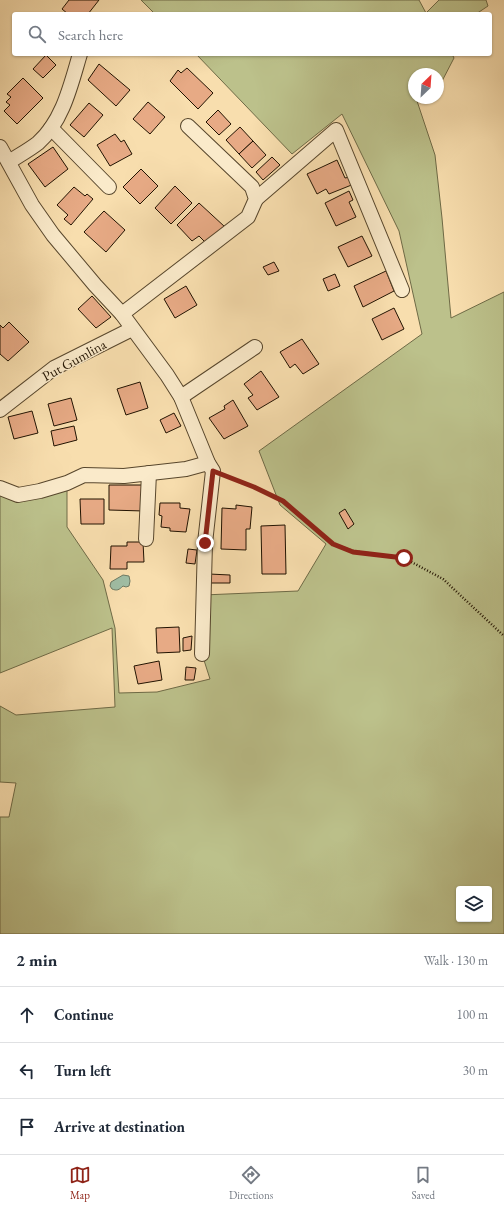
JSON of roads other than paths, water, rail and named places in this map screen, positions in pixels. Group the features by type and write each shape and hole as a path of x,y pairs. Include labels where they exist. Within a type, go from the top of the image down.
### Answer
{"street":[{"path":"9,162 38,143 51,128 70,88 79,56"},
{"path":"188,126 252,188 256,199"},
{"path":"51,128 109,187"},
{"path":"122,314 248,218 256,199 336,130 402,290"},
{"path":"0,147 32,205 53,235 95,285 122,314 167,375 181,397 210,467 205,543 202,654"},
{"name":"Put Gumlina","path":"0,410 54,368 132,329"},
{"path":"181,397 255,346"},
{"path":"0,488 18,495 40,492 67,483 84,475 124,476 186,468 210,467"},
{"path":"146,538 149,473"}]}
